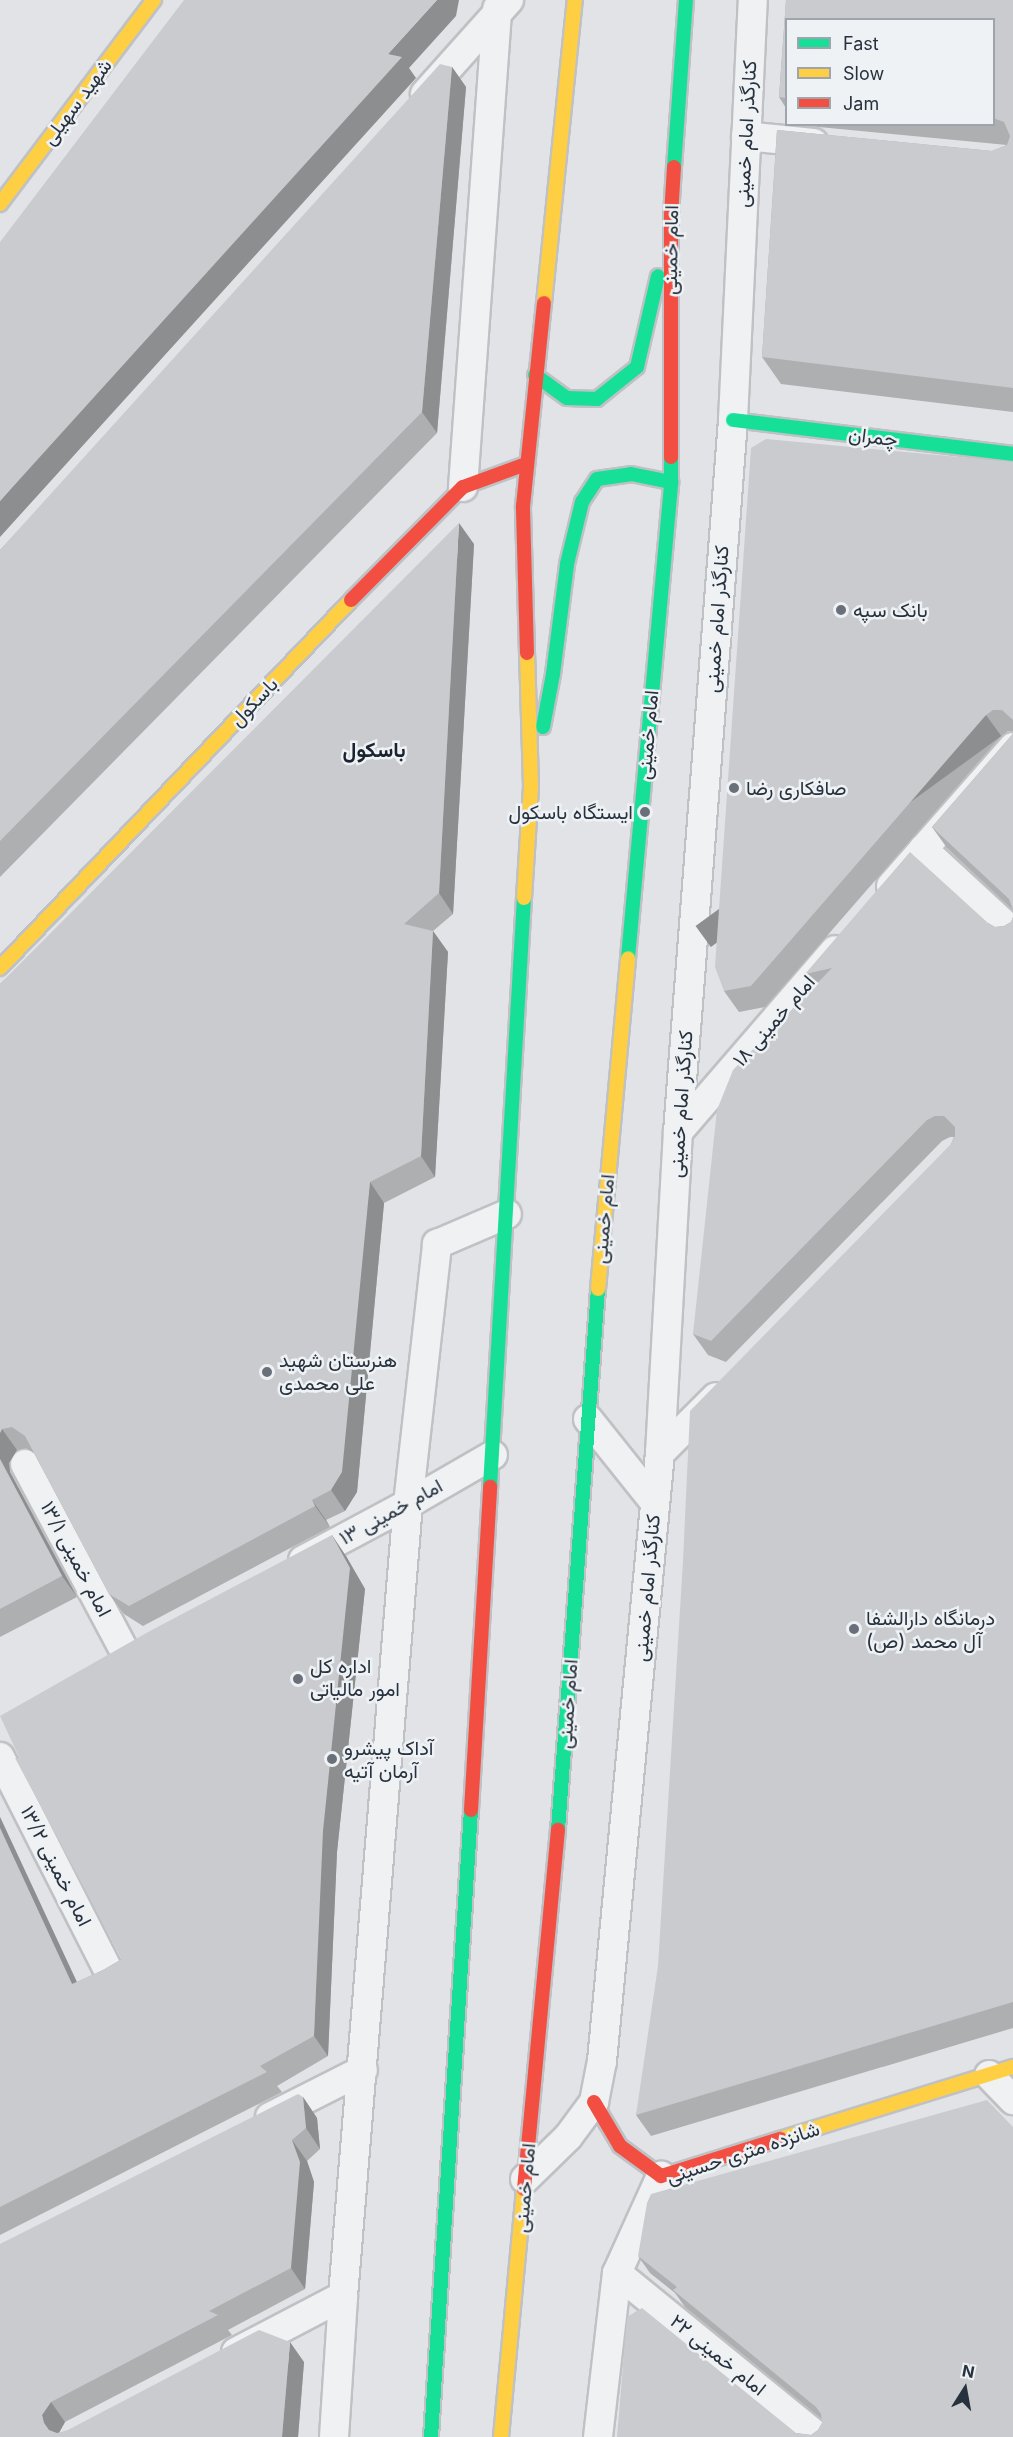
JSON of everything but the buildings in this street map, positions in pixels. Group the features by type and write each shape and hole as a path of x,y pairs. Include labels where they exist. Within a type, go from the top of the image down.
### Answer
{"main road":[{"name":"شهید سهیلی","path":"0,204 154,0"},
{"path":"431,2437 493,1455 531,786 523,506 575,0"},
{"name":"امام خمینی","path":"501,2437 561,1795 588,1419 671,482 671,216 686,0"},
{"path":"535,375 567,398 597,399 637,367 671,216"},
{"name":"چمران","path":"733,420 1013,454"},
{"name":"باسکول","path":"0,968 414,534 463,487 526,464"},
{"path":"531,786 553,674 567,564 582,502 597,479 631,474 671,482"},
{"name":"شانزده متری حسینی","path":"661,2176 1001,2071"},
{"path":"594,2102 620,2145 661,2176"}],"street":[{"name":"کنارگذر امام خمینی","path":"525,2180 568,2137 594,2102 602,2061 660,1453 678,1132 733,420 753,0"},
{"path":"408,112 501,5"},
{"path":"463,487 501,5"},
{"path":"746,136 839,145"},
{"path":"877,902 1013,747"},
{"path":"923,849 1013,932"},
{"name":"امام خمینی ۱۸","path":"678,1132 854,929"},
{"path":"334,2437 343,2296 408,1504 437,1244 507,1214"},
{"path":"660,1453 734,1378"},
{"path":"588,1419 655,1503"},
{"name":"امام خمینی ۱۳","path":"283,1571 493,1455"},
{"name":"امام خمینی ۱۳/۱","path":"25,1464 126,1653"},
{"name":"امام خمینی ۱۳/۲","path":"0,1757 111,1976"},
{"path":"245,2130 363,2070"},
{"path":"1001,2071 1013,2100"},
{"name":"شانزده متری حسینی","path":"598,2437 618,2273 661,2176"},
{"name":"امام خمینی ۲۲","path":"618,2273 818,2437"},
{"path":"208,2367 343,2296"}],"traffic: fast":[{"path":"674,167 686,0"},
{"path":"535,375 567,398 597,399 637,367 658,276"},
{"path":"733,420 1013,454"},
{"path":"628,958 671,482 671,457"},
{"path":"543,727 553,674 567,564 582,502 597,479 631,474 671,482"},
{"path":"490,1487 524,898"},
{"path":"558,1830 598,1289"},
{"path":"431,2437 471,1810"}],"traffic: slow":[{"path":"0,204 154,0"},
{"path":"544,303 575,0"},
{"path":"0,968 351,600"},
{"path":"524,898 531,786 527,653"},
{"path":"598,1289 628,958"},
{"path":"780,2139 1013,2067"},
{"path":"501,2437 524,2189"}],"traffic: jam":[{"path":"671,457 671,216 674,167"},
{"path":"527,653 523,506 544,303"},
{"path":"351,600 463,487 526,464"},
{"path":"471,1810 490,1487"},
{"path":"524,2189 558,1830"},
{"path":"594,2102 620,2146 661,2176 780,2139"}],"place":[{"name":"بانک سپه","path":"841,610"},
{"name":"صافکاری رضا","path":"734,788"},
{"name":"ایستگاه باسکول","path":"645,812"},
{"name":"هنرستان شهید علی محمدی","path":"267,1372"},
{"name":"درمانگاه دارالشفا آل محمد (ص)","path":"854,1629"},
{"name":"اداره کل امور مالیاتی","path":"298,1679"},
{"name":"آداک پیشرو آرمان آتیه","path":"332,1759"}],"district":[{"name":"باسکول","path":"374,750"}]}
